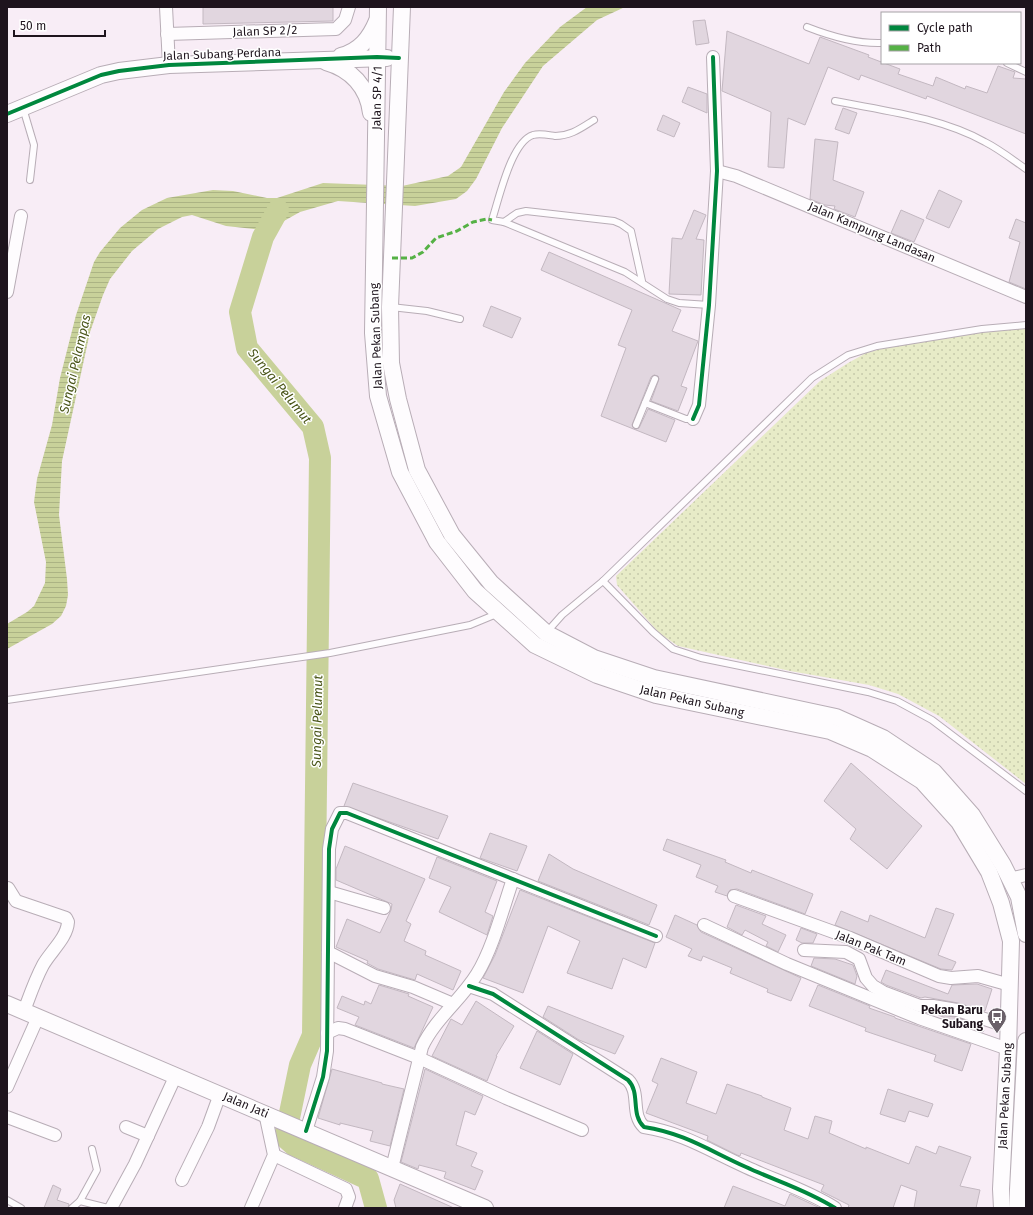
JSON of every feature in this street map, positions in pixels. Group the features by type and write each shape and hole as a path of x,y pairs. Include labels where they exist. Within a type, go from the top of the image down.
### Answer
{"main road":[{"name":"Jalan SP 4/1","path":"395,162 402,7"},
{"name":"Jalan SP 4/1","path":"375,157 378,12"},
{"path":"320,60 356,51 372,32 378,12"},
{"name":"Jalan Subang Perdana","path":"7,113 23,108 101,75 169,65 377,57 399,58"},
{"path":"320,60 336,65 349,72 361,86 369,100 375,157"},
{"name":"Jalan Pekan Subang","path":"375,157 373,333 378,396 400,472 437,542 475,591 535,645 597,675 656,695 830,731 872,749 922,781 959,822 989,872 1001,903 1011,941 1009,1027 1001,1189 1002,1208"},
{"name":"Jalan Pekan Subang","path":"395,162 390,307 391,363 398,399 417,470 452,535 492,583 546,633 594,658 654,678 836,717 883,738 934,772 972,815 1003,865 1009,879 1022,899 1026,934"},
{"name":"Jalan Jati","path":"7,1004 282,1120 485,1208"},
{"name":"Jalan Pekan Subang","path":"1018,1208 1024,1136 1026,1041"}],"street":[{"path":"166,7 169,65"},
{"name":"Jalan SP 2/2","path":"167,34 336,29 345,20 349,7"},
{"path":"693,419 699,405 709,305 717,171 713,57"},
{"name":"Jalan Kampung Landasan","path":"717,171 736,176 1026,297"},
{"path":"7,292 21,216"},
{"path":"303,1130 323,1077 327,1033 329,850 332,829 336,819 343,812 428,844 460,859 656,936"},
{"path":"1009,879 1026,875"},
{"path":"392,1168 419,1058 428,1035 469,986 484,962 513,879"},
{"path":"7,1087 31,1014 33,986 44,964 59,942 68,922 66,918 16,901 8,888"},
{"path":"329,892 384,908"},
{"name":"Jalan Pak Tam","path":"734,896 850,938 939,976 951,978 978,976 1010,985"},
{"path":"704,925 787,964 919,1018 1008,1049"},
{"path":"804,950 846,952 859,959 866,978 883,992 920,1006 933,1006 957,1010 1009,1027"},
{"path":"328,952 375,976 413,987 453,1004"},
{"path":"469,986 493,994 628,1080 634,1090 636,1117 644,1127 678,1134 745,1167 818,1197 835,1208"},
{"path":"327,1033 338,1028 419,1058 506,1098 582,1130"},
{"path":"109,1208 148,1136 176,1075"},
{"path":"182,1180 208,1127 220,1094"},
{"path":"251,1208 274,1155 265,1113"},
{"path":"7,1117 55,1135"},
{"path":"126,1127 148,1136"},
{"path":"274,1155 346,1190 349,1197 345,1208"}],"lane":[{"path":"807,27 824,34 867,43 881,43"},
{"path":"1009,64 1026,72"},
{"path":"835,101 924,120 960,131 986,142 1026,169"},
{"path":"23,108 34,145 30,180"},
{"path":"594,120 575,133 565,135 534,135 520,145 513,156 492,220 504,222 625,272 642,281 658,294 673,301 679,303 709,305"},
{"path":"504,222 517,213 526,211 621,224 631,231 642,281"},
{"path":"390,307 427,311 460,319"},
{"path":"546,633 562,615 603,581 812,378 848,355 885,345 982,329 1026,325"},
{"path":"636,425 655,379"},
{"path":"645,403 686,419 693,419"},
{"path":"603,581 653,632 673,650 701,658 868,692 897,701 932,720 1026,791"},
{"path":"7,700 330,653 470,625 499,613"},
{"path":"72,1208 80,1202 97,1170 92,1149"},
{"path":"7,1200 22,1208"},
{"path":"80,1202 109,1208"}],"shaded area":[{"path":"1026,328 1026,784 939,716 898,694 869,685 790,671 678,646 659,633 617,585 616,576 820,381 848,363 866,353 901,343 993,329"}],"water":[{"name":"Sungai Pelampas","path":"587,7 625,7 597,20 543,66 502,128 476,179 467,191 456,199 415,206 338,201 300,212 275,226 254,229 226,226 192,215 182,217 158,229 132,251 110,279 90,332 62,461 59,515 67,579 68,595 66,606 61,616 52,624 7,649 7,624 34,606 45,583 46,562 34,502 37,479 52,425 60,378 76,315 94,262 100,252 120,228 142,210 167,198 213,190 233,191 267,198 277,198 323,183 402,186 448,176 461,167 504,92 525,63 560,27"}],"building":[{"path":"203,7 333,7 333,21 203,24"},
{"path":"705,20 709,43 696,45 693,21"},
{"path":"727,31 809,64 820,37 869,55 868,57 881,62 881,64 887,64 900,69 898,74 933,86 936,77 965,89 966,86 987,93 998,66 1015,72 1013,78 1026,79 1026,134 927,96 926,99 861,75 859,80 828,67 805,125 788,118 784,168 768,167 771,112 722,91"},
{"path":"688,87 707,94 707,113 682,102"},
{"path":"843,108 857,113 849,134 835,129"},
{"path":"663,115 680,123 674,137 657,130"},
{"path":"815,139 838,142 833,180 864,192 855,217 834,209 835,206 825,205 810,199"},
{"path":"939,190 962,201 949,228 926,218"},
{"path":"694,210 706,215 696,239 704,240 701,295 669,294 672,238 682,239"},
{"path":"901,210 924,220 914,242 891,233"},
{"path":"1016,219 1026,223 1026,289 1009,282 1020,242 1009,238"},
{"path":"549,252 681,310 672,331 698,341 681,386 687,388 678,411 651,401 659,379 658,376 654,375 651,377 632,425 635,429 639,428 648,409 675,420 666,442 601,416 626,348 618,345 632,310 541,270"},
{"path":"491,306 521,318 512,338 483,326"},
{"path":"851,763 922,826 887,869 850,839 856,829 824,801"},
{"path":"353,783 448,816 438,839 344,806"},
{"path":"490,833 527,846 517,871 480,858"},
{"path":"667,839 726,860 725,862 751,873 752,870 813,894 805,914 737,889 730,890 727,896 715,892 718,886 696,877 701,865 663,850"},
{"path":"345,846 425,879 406,921 411,924 404,941 426,951 425,955 461,971 453,990 417,974 415,980 378,969 367,963 368,961 336,947 347,919 380,933 391,910 392,904 336,880 336,869"},
{"path":"549,854 573,869 657,905 649,925 538,881"},
{"path":"437,857 497,881 485,912 493,916 487,935 439,912 451,887 429,878"},
{"path":"520,890 655,943 646,968 623,958 612,989 567,973 580,941 548,926 523,993 483,978 495,955"},
{"path":"736,905 766,916 762,924 786,935 778,952 766,946 768,942 745,930 742,935 727,927"},
{"path":"936,908 954,914 938,955 956,962 952,970 941,969 835,925 841,911 868,922 870,915 925,938"},
{"path":"675,915 697,925 701,932 801,978 791,1001 767,992 768,989 730,973 732,968 703,956 701,961 688,956 692,949 666,937"},
{"path":"801,928 817,934 813,943 802,943 796,940"},
{"path":"814,958 835,959 853,965 857,976 855,984 811,966"},
{"path":"886,970 948,994 952,985 977,984 992,989 985,1011 958,1003 925,997 921,998 886,985 881,982"},
{"path":"379,985 409,994 408,996 433,1007 414,1048 355,1025 359,1017 337,1008 342,996 364,1005 365,1001 371,1004"},
{"path":"818,985 870,1006 869,1008 971,1044 962,1071 934,1061 936,1055 865,1031 866,1028 809,1006"},
{"path":"476,1001 514,1026 496,1056 487,1081 432,1056 451,1019 462,1025"},
{"path":"548,1006 624,1036 615,1054 579,1040 543,1017"},
{"path":"938,1015 955,1017 979,1025 978,1028 984,1030 983,1032"},
{"path":"537,1031 573,1054 560,1085 520,1068"},
{"path":"661,1058 697,1072 686,1103 716,1114 727,1084 791,1108 784,1130 808,1139 815,1116 832,1121 829,1133 866,1149 866,1147 909,1164 916,1146 936,1154 939,1146 971,1157 960,1186 980,1190 976,1208 914,1208 917,1191 901,1185 893,1208 848,1208 849,1205 821,1191 824,1185 741,1153 740,1156 737,1155 707,1140 708,1136 646,1113 658,1084 652,1081"},
{"path":"332,1069 404,1089 390,1146 370,1141 373,1131 340,1123 340,1125 318,1118"},
{"path":"425,1069 483,1096 475,1115 465,1111 456,1145 477,1153 471,1166 483,1171 475,1190 444,1178 446,1172 419,1165 418,1169 401,1162"},
{"path":"888,1089 933,1104 928,1117 909,1111 905,1122 880,1114"},
{"path":"400,1184 454,1208 396,1208 394,1200"},
{"path":"53,1185 61,1189 57,1200 69,1204 68,1208 44,1208"},
{"path":"733,1186 785,1206 790,1194 820,1208 724,1208"}],"waterway":[{"name":"Sungai Pelumut","path":"278,210 263,237 240,312 247,348 313,427 320,458 313,1035 300,1065 285,1137 294,1145 368,1179 376,1208"}],"marked path":[{"path":"392,258 412,258 423,252 436,238 457,231 473,222 487,219 492,220"}],"cycle path":[{"path":"7,114 101,75 119,71 169,65 377,57 399,58"},
{"path":"693,419 699,405 709,305 717,171 713,57"},
{"path":"306,1131 323,1077 327,1051 329,849 332,829 340,813 347,813 656,936"},
{"path":"469,986 493,994 628,1080 634,1091 637,1116 644,1127 672,1134 696,1143 757,1172 802,1191 835,1208"}],"place":[{"name":"Pekan Baru Subang","path":"997,1034"}]}
